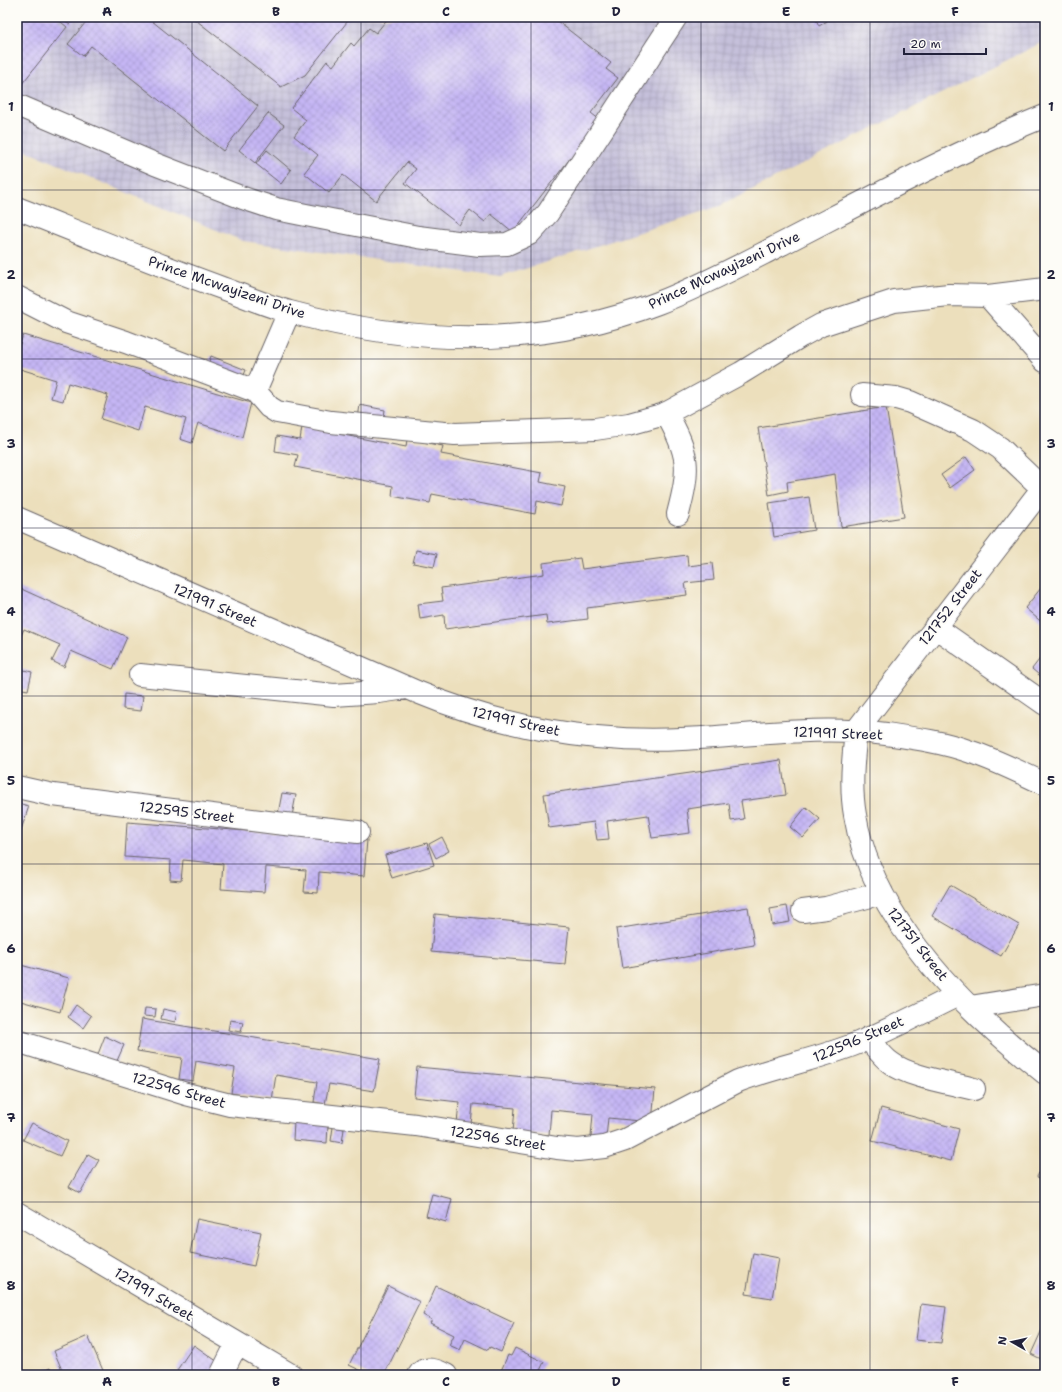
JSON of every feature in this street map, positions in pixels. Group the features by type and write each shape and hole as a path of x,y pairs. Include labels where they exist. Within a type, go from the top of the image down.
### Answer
{"street":[{"path":"17,105 155,164 276,209 449,242 480,245 507,244 529,234 548,213 676,17"},
{"name":"Prince Mcwayizeni Drive","path":"17,208 180,273 289,312 392,334 444,337 502,337 562,330 615,318 659,303 712,279 994,136 1045,116"},
{"path":"17,298 66,322 126,342 255,391 272,410 286,415 330,422 455,434 595,430 629,424 666,413 747,369 801,336 843,317 894,301 949,295 988,296 1045,289"},
{"path":"988,296 1045,361"},
{"path":"255,391 289,312"},
{"path":"862,395 896,398 910,402 973,430 1000,448 1044,487"},
{"path":"666,413 678,434 687,460 687,477 678,514"},
{"name":"121752 Street","path":"856,731 1044,487"},
{"name":"121991 Street","path":"17,518 406,688 463,709 516,723 562,732 608,738 681,739 785,731 856,731 940,743 965,750 1045,784"},
{"path":"935,627 1045,704"},
{"path":"140,676 334,695 356,695 406,688"},
{"name":"121751 Street","path":"856,731 852,767 855,815 861,842 870,868 889,909 905,932 964,1001 1016,1050 1045,1073"},
{"name":"122595 Street","path":"17,787 53,795 358,832"},
{"path":"803,911 833,906 882,893"},
{"name":"122596 Street","path":"17,1041 186,1094 230,1105 416,1125 578,1150 604,1147 625,1140 738,1081 813,1059 964,1001 1045,994"},
{"path":"868,1038 886,1059 896,1066 919,1075 974,1089"},
{"name":"121991 Street","path":"17,1213 291,1375"},
{"path":"221,1375 237,1343"},
{"path":"419,1375 423,1370 430,1370 446,1375"}],"shaded area":[{"path":"17,17 1045,17 1045,41 720,206 500,277 243,241 17,147"}],"building":[{"path":"23,17 55,17 67,27 21,85 17,82 17,25"},
{"path":"60,17 76,17 70,25"},
{"path":"90,17 147,17 258,106 223,151 91,46 83,56 68,44"},
{"path":"192,17 351,17 305,75 281,87"},
{"path":"389,17 552,17 611,63 606,69 618,78 591,113 600,120 513,232 491,214 485,222 470,210 459,225 405,183 416,169 407,162 376,201 343,175 329,193 304,173 318,155 294,136 306,120 291,108 327,61 333,66 351,43 354,46 369,28 376,33"},
{"path":"815,17 825,17 827,21 819,26"},
{"path":"268,113 284,125 255,163 239,150"},
{"path":"267,150 291,170 281,184 256,164"},
{"path":"23,335 251,403 242,437 198,423 192,443 180,439 186,419 145,407 138,431 101,419 108,395 68,383 63,401 51,398 56,380 17,368 17,353"},
{"path":"211,356 246,370 242,380 207,367"},
{"path":"360,405 385,410 383,422 358,418"},
{"path":"886,407 904,517 841,527 835,474 787,482 788,491 769,495 758,428"},
{"path":"302,427 406,447 407,439 443,446 441,454 542,473 540,482 565,487 561,506 537,501 535,514 432,494 430,503 392,496 393,486 295,467 298,455 275,451 277,436 300,440"},
{"path":"966,457 975,470 950,488 941,475"},
{"path":"809,497 814,530 774,537 769,503"},
{"path":"416,550 437,554 434,567 413,563"},
{"path":"687,555 688,566 712,563 714,580 685,583 687,595 587,608 588,619 547,624 546,615 445,629 444,615 420,619 418,604 443,601 441,588 544,574 543,563 580,558 582,569"},
{"path":"1045,583 1045,625 1025,608"},
{"path":"17,587 127,637 113,669 71,651 64,667 52,661 60,645 24,629 17,645"},
{"path":"1045,652 1045,680 1032,669"},
{"path":"20,669 32,672 28,690 17,688"},
{"path":"124,694 143,696 141,711 123,709"},
{"path":"781,760 786,795 741,801 744,819 731,821 729,803 687,809 690,833 652,838 648,815 607,821 609,839 597,840 594,822 549,828 544,794"},
{"path":"282,793 296,795 292,816 278,814"},
{"path":"17,803 29,806 17,842"},
{"path":"806,807 820,819 803,838 790,827"},
{"path":"127,822 367,840 364,876 319,872 318,893 304,892 306,870 266,867 264,892 221,889 223,864 183,860 181,881 170,880 171,860 125,857"},
{"path":"442,837 449,851 436,858 429,844"},
{"path":"427,843 434,865 392,878 385,855"},
{"path":"950,885 1019,925 1001,956 932,916"},
{"path":"787,906 790,922 772,925 770,909"},
{"path":"748,907 754,945 622,968 616,929"},
{"path":"435,914 569,927 565,964 431,952"},
{"path":"17,964 69,978 60,1012 17,1000"},
{"path":"76,1005 91,1016 83,1028 68,1017"},
{"path":"145,1008 156,1009 155,1017 144,1016"},
{"path":"163,1009 177,1012 175,1022 161,1019"},
{"path":"142,1019 380,1059 374,1091 329,1084 325,1104 314,1102 317,1082 276,1075 272,1100 231,1093 235,1068 196,1061 193,1081 179,1079 182,1058 137,1051"},
{"path":"230,1020 243,1022 241,1032 228,1030"},
{"path":"105,1036 124,1045 116,1063 98,1054"},
{"path":"417,1067 655,1089 652,1122 608,1118 606,1138 591,1137 593,1114 551,1110 549,1135 513,1132 515,1108 473,1104 471,1125 457,1124 459,1102 414,1097"},
{"path":"881,1108 959,1129 951,1161 872,1141"},
{"path":"294,1122 328,1125 327,1143 293,1140"},
{"path":"32,1123 67,1141 60,1156 23,1140"},
{"path":"333,1127 344,1129 342,1143 331,1141"},
{"path":"88,1154 99,1160 80,1193 69,1187"},
{"path":"1045,1159 1045,1180 1037,1177"},
{"path":"432,1194 452,1199 446,1222 426,1216"},
{"path":"197,1219 261,1232 254,1266 190,1253"},
{"path":"753,1253 779,1258 772,1298 746,1294"},
{"path":"388,1286 420,1302 384,1375 370,1375 349,1365"},
{"path":"436,1286 514,1323 501,1352 490,1347 488,1350 465,1339 460,1350 449,1345 454,1335 430,1323 432,1320 423,1315"},
{"path":"921,1304 946,1307 941,1343 916,1340"},
{"path":"1045,1323 1045,1361 1031,1354"},
{"path":"88,1336 105,1375 64,1375 54,1351"},
{"path":"194,1345 218,1362 209,1375 184,1375 177,1370"},
{"path":"515,1348 544,1362 538,1375 499,1375 508,1355 511,1356"},
{"path":"50,1368 53,1375 35,1375"}]}
